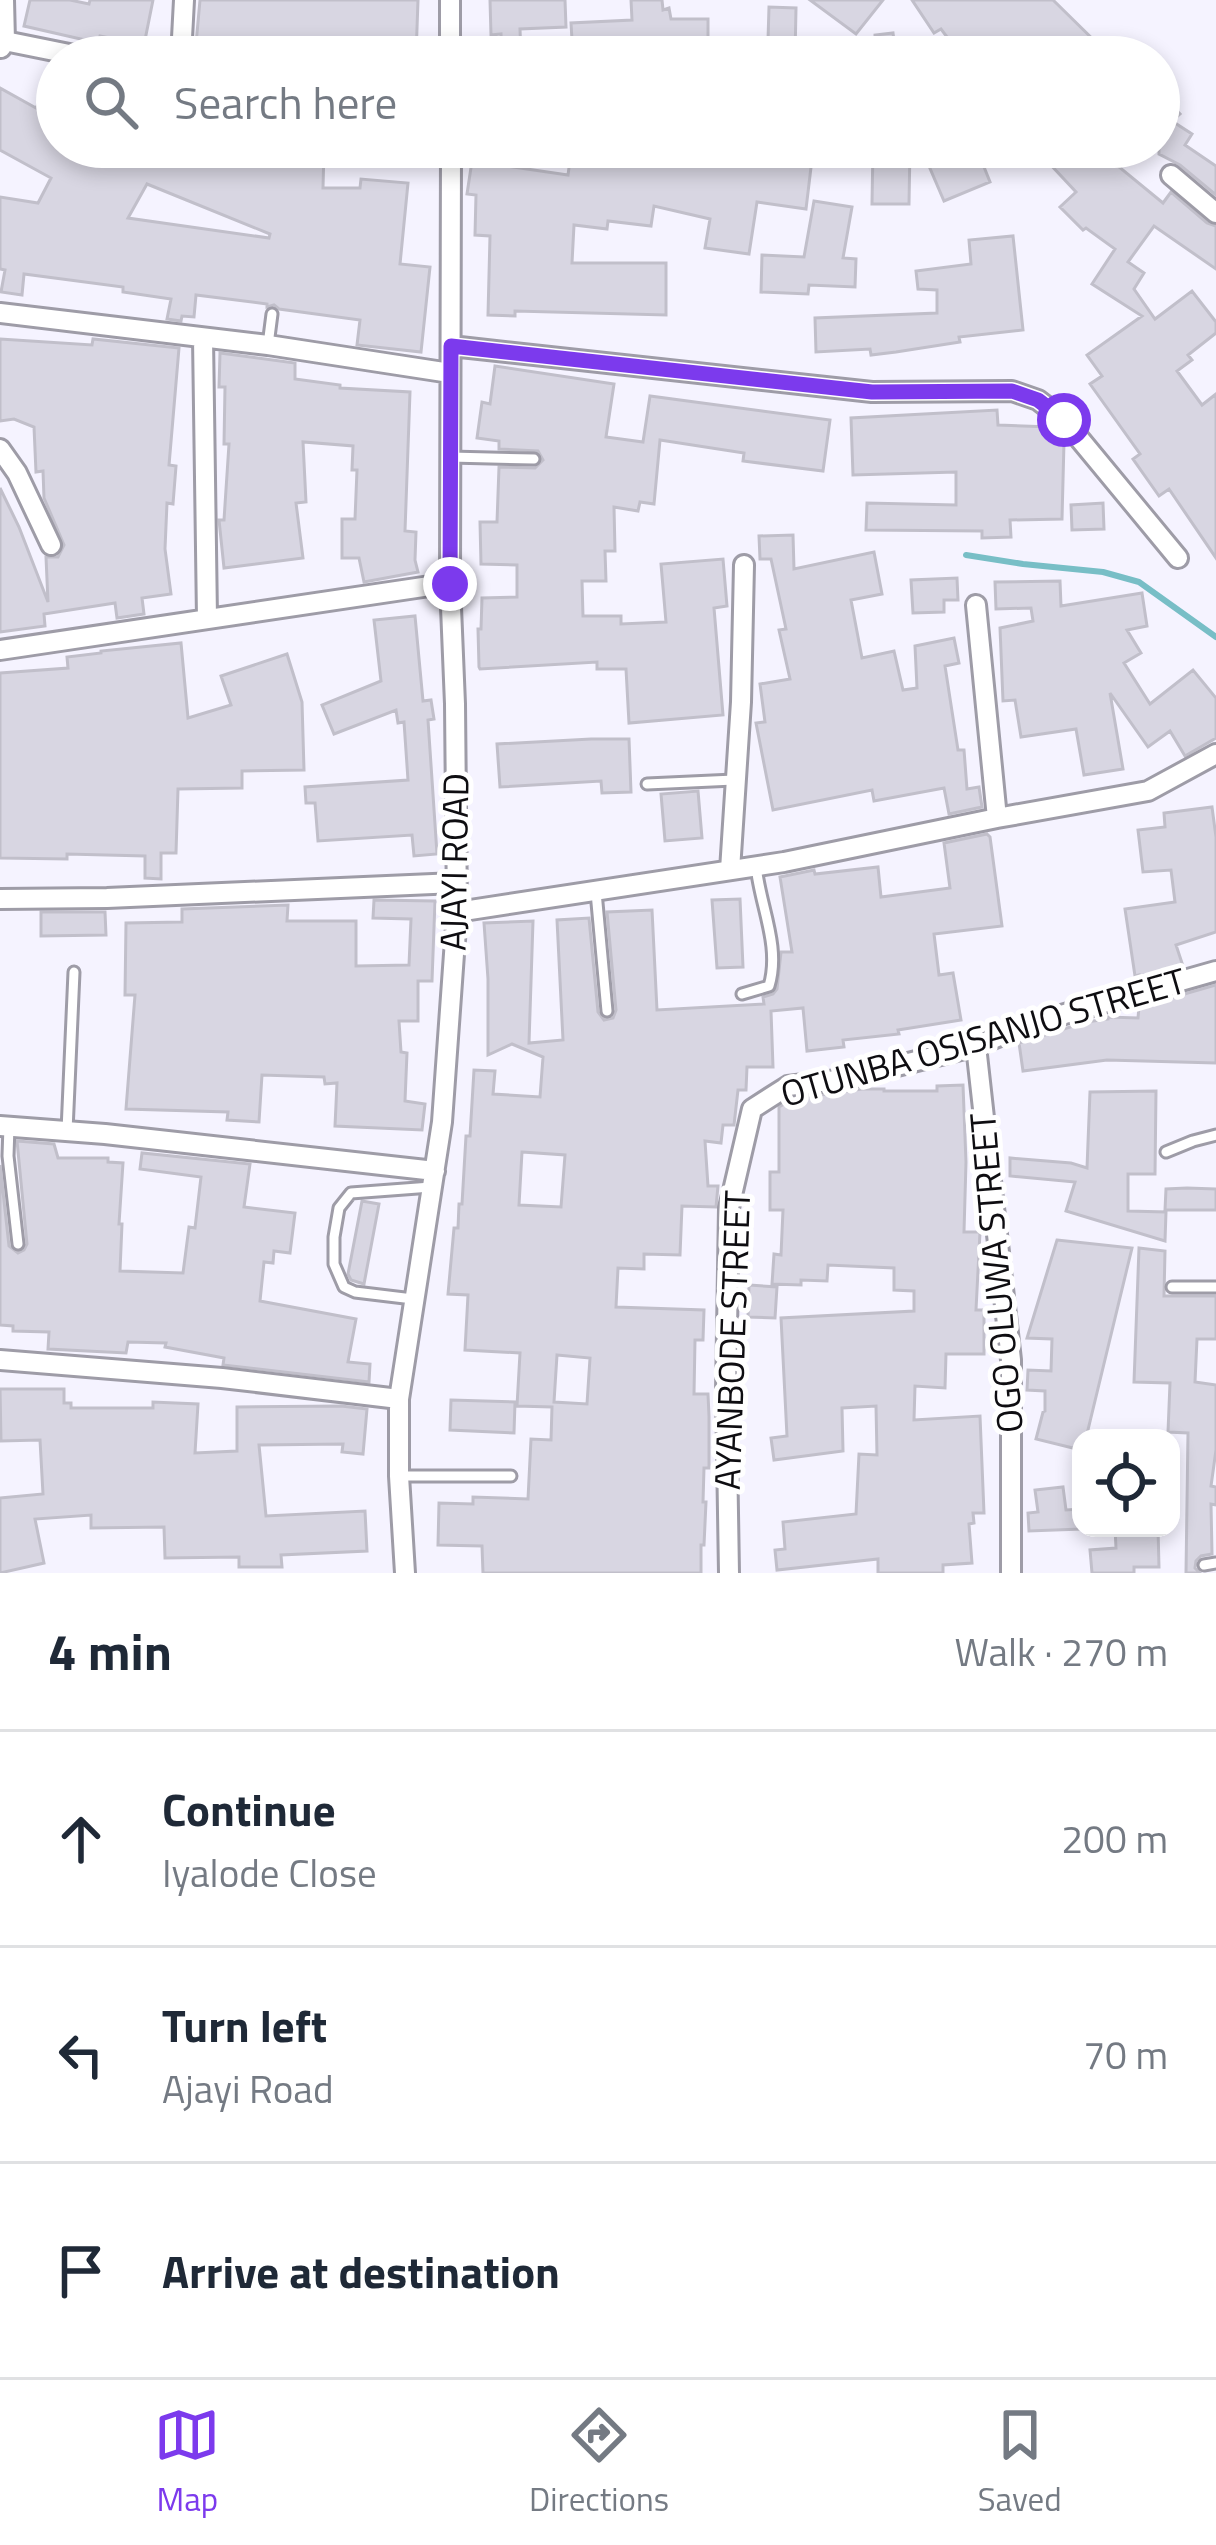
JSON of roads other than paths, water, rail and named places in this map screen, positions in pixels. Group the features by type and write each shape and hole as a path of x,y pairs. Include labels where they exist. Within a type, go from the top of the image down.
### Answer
{"street":[{"path":"4,0 2,44 36,49"},
{"path":"182,36 184,0"},
{"path":"450,0 450,36"},
{"name":"AJAYI ROAD","path":"405,1573 399,1399 442,1122 457,912 450,584 451,168"},
{"path":"1171,175 1216,213"},
{"path":"0,314 268,345 450,374"},
{"path":"203,338 207,618"},
{"path":"451,346 872,392 1012,391 1038,400 1064,420 1178,558"},
{"path":"0,449 17,473 51,545"},
{"path":"730,870 744,565"},
{"path":"0,650 450,584"},
{"path":"976,605 997,818"},
{"path":"457,912 756,866 1148,791 1216,754"},
{"path":"0,898 457,883"},
{"name":"OTUNBA OSISANJO STREET","path":"752,1109 788,1086 844,1079 976,1046 1026,1025 1216,971"},
{"name":"OGO OLUWA STREET","path":"976,1046 1010,1360 1011,1573"},
{"name":"AYANBODE STREET","path":"729,1573 729,1208 752,1109"},
{"path":"4,1126 433,1179"},
{"path":"0,1360 222,1378 399,1399"}],"lane":[{"path":"268,345 272,314"},
{"path":"450,458 534,459"},
{"path":"646,784 734,780"},
{"path":"742,994 769,986 772,979 774,951 756,866"},
{"path":"596,892 607,1011"},
{"path":"67,1131 74,972"},
{"path":"4,1126 18,1244"},
{"path":"1166,1152 1216,1135"},
{"path":"413,1299 344,1287 334,1264 338,1208 351,1193 433,1179"},
{"path":"1172,1287 1216,1287"},
{"path":"399,1476 511,1476"}],"waterway":[{"path":"966,555 1103,572 1139,582 1216,637"}]}
